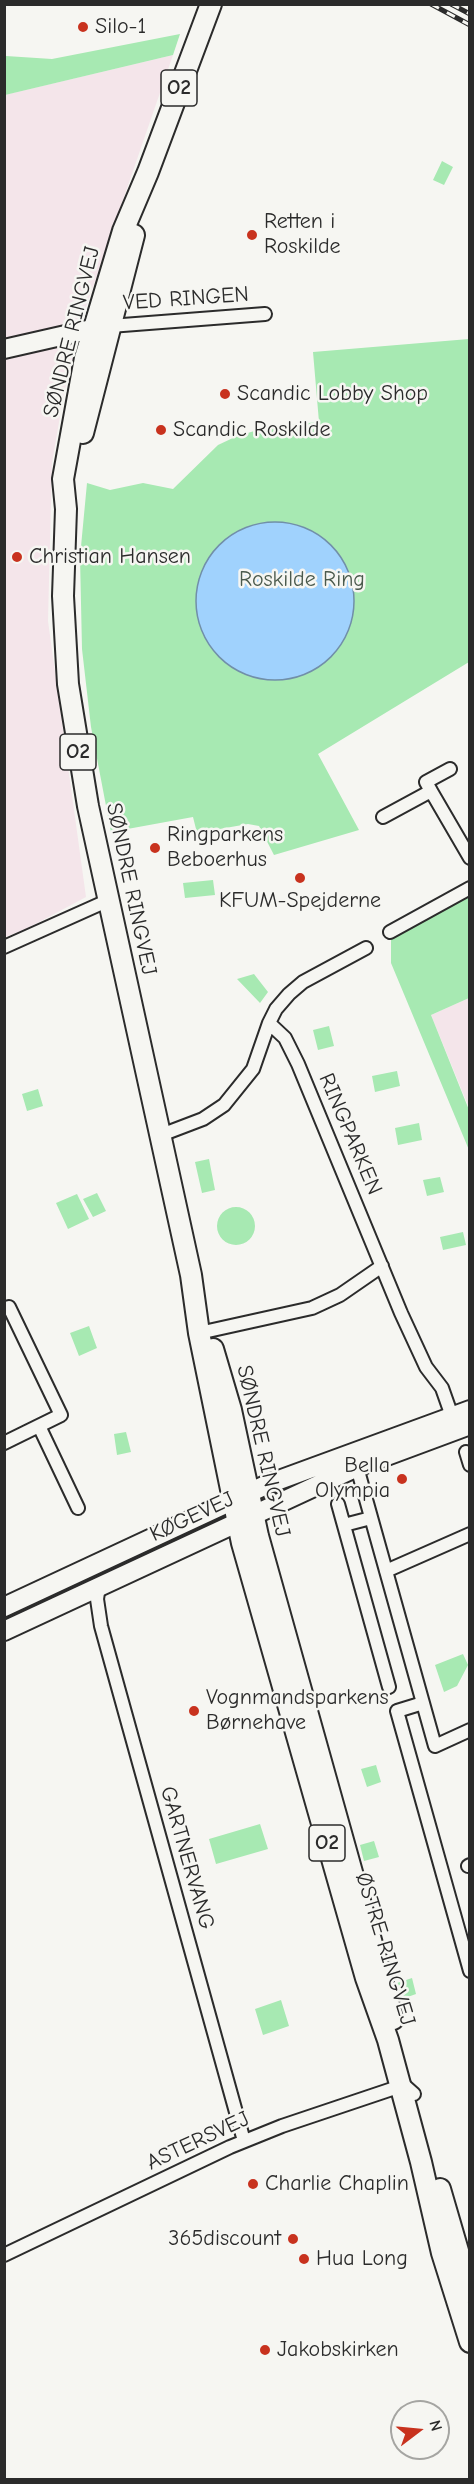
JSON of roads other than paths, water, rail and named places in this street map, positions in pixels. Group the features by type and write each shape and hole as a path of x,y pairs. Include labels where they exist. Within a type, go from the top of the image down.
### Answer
{"main road":[{"name":"SØNDRE RINGVEJ","path":"211,4 148,172 102,327 66,509 63,596 70,696 88,806 241,1497"},
{"name":"ØSTRE RINGVEJ","path":"241,1497 366,1978 407,2090 442,2253 470,2342"},
{"name":"SØNDRE RINGVEJ","path":"245,1519 287,1639"},
{"name":"ØSTRE RINGVEJ","path":"287,1639 407,2090 470,2292"}],"street":[{"name":"VED RINGEN","path":"102,327 265,314"},
{"path":"4,349 102,327"},
{"path":"450,769 426,782 470,858"},
{"path":"383,817 431,790"},
{"path":"390,932 470,888"},
{"path":"4,947 109,900"},
{"path":"160,1135 203,1119 224,1105 253,1069 276,1009 303,981 366,948"},
{"name":"RINGPARKEN","path":"269,1023 285,1038 298,1064 426,1367 462,1420"},
{"path":"203,1332 312,1308 340,1295 382,1266"},
{"path":"4,1443 61,1415 9,1307"},
{"name":"KØGEVEJ","path":"4,1607 241,1497 355,1460 462,1420"},
{"path":"39,1425 78,1508"},
{"path":"466,1452 470,1465"},
{"path":"355,1460 435,1746 470,1730"},
{"name":"KØGEVEJ","path":"4,1631 245,1519 355,1460"},
{"path":"338,1504 389,1687"},
{"path":"344,1525 371,1518"},
{"path":"386,1571 470,1534"},
{"name":"GARTNERVANG","path":"99,1586 97,1599 101,1626 244,2141"},
{"path":"423,1703 397,1711 470,1971"},
{"name":"ASTERSVEJ","path":"4,2255 244,2141 407,2090"}],"water":[{"path":"275,522 305,528 331,545 348,571 354,601 348,631 331,657 305,674 275,680 245,674 219,657 202,631 196,601 202,571 219,545 245,528"}],"railway":[{"path":"431,4 470,25"},
{"path":"451,4 470,14"}],"place":[{"name":"Silo-1","path":"83,27"},
{"name":"Retten i Roskilde","path":"252,235"},
{"name":"Scandic Lobby Shop","path":"225,394"},
{"name":"Scandic Roskilde","path":"161,430"},
{"name":"Christian Hansen","path":"17,557"},
{"name":"Ringparkens Beboerhus","path":"155,848"},
{"name":"KFUM-Spejderne","path":"300,878"},
{"name":"Bella Olympia","path":"402,1479"},
{"name":"Vognmandsparkens Børnehave","path":"194,1711"},
{"name":"Charlie Chaplin","path":"253,2184"},
{"name":"365discount","path":"293,2239"},
{"name":"Hua Long","path":"304,2259"},
{"name":"Jakobskirken","path":"265,2350"}],"park label":[{"name":"Roskilde Ring","path":"302,580"}]}
